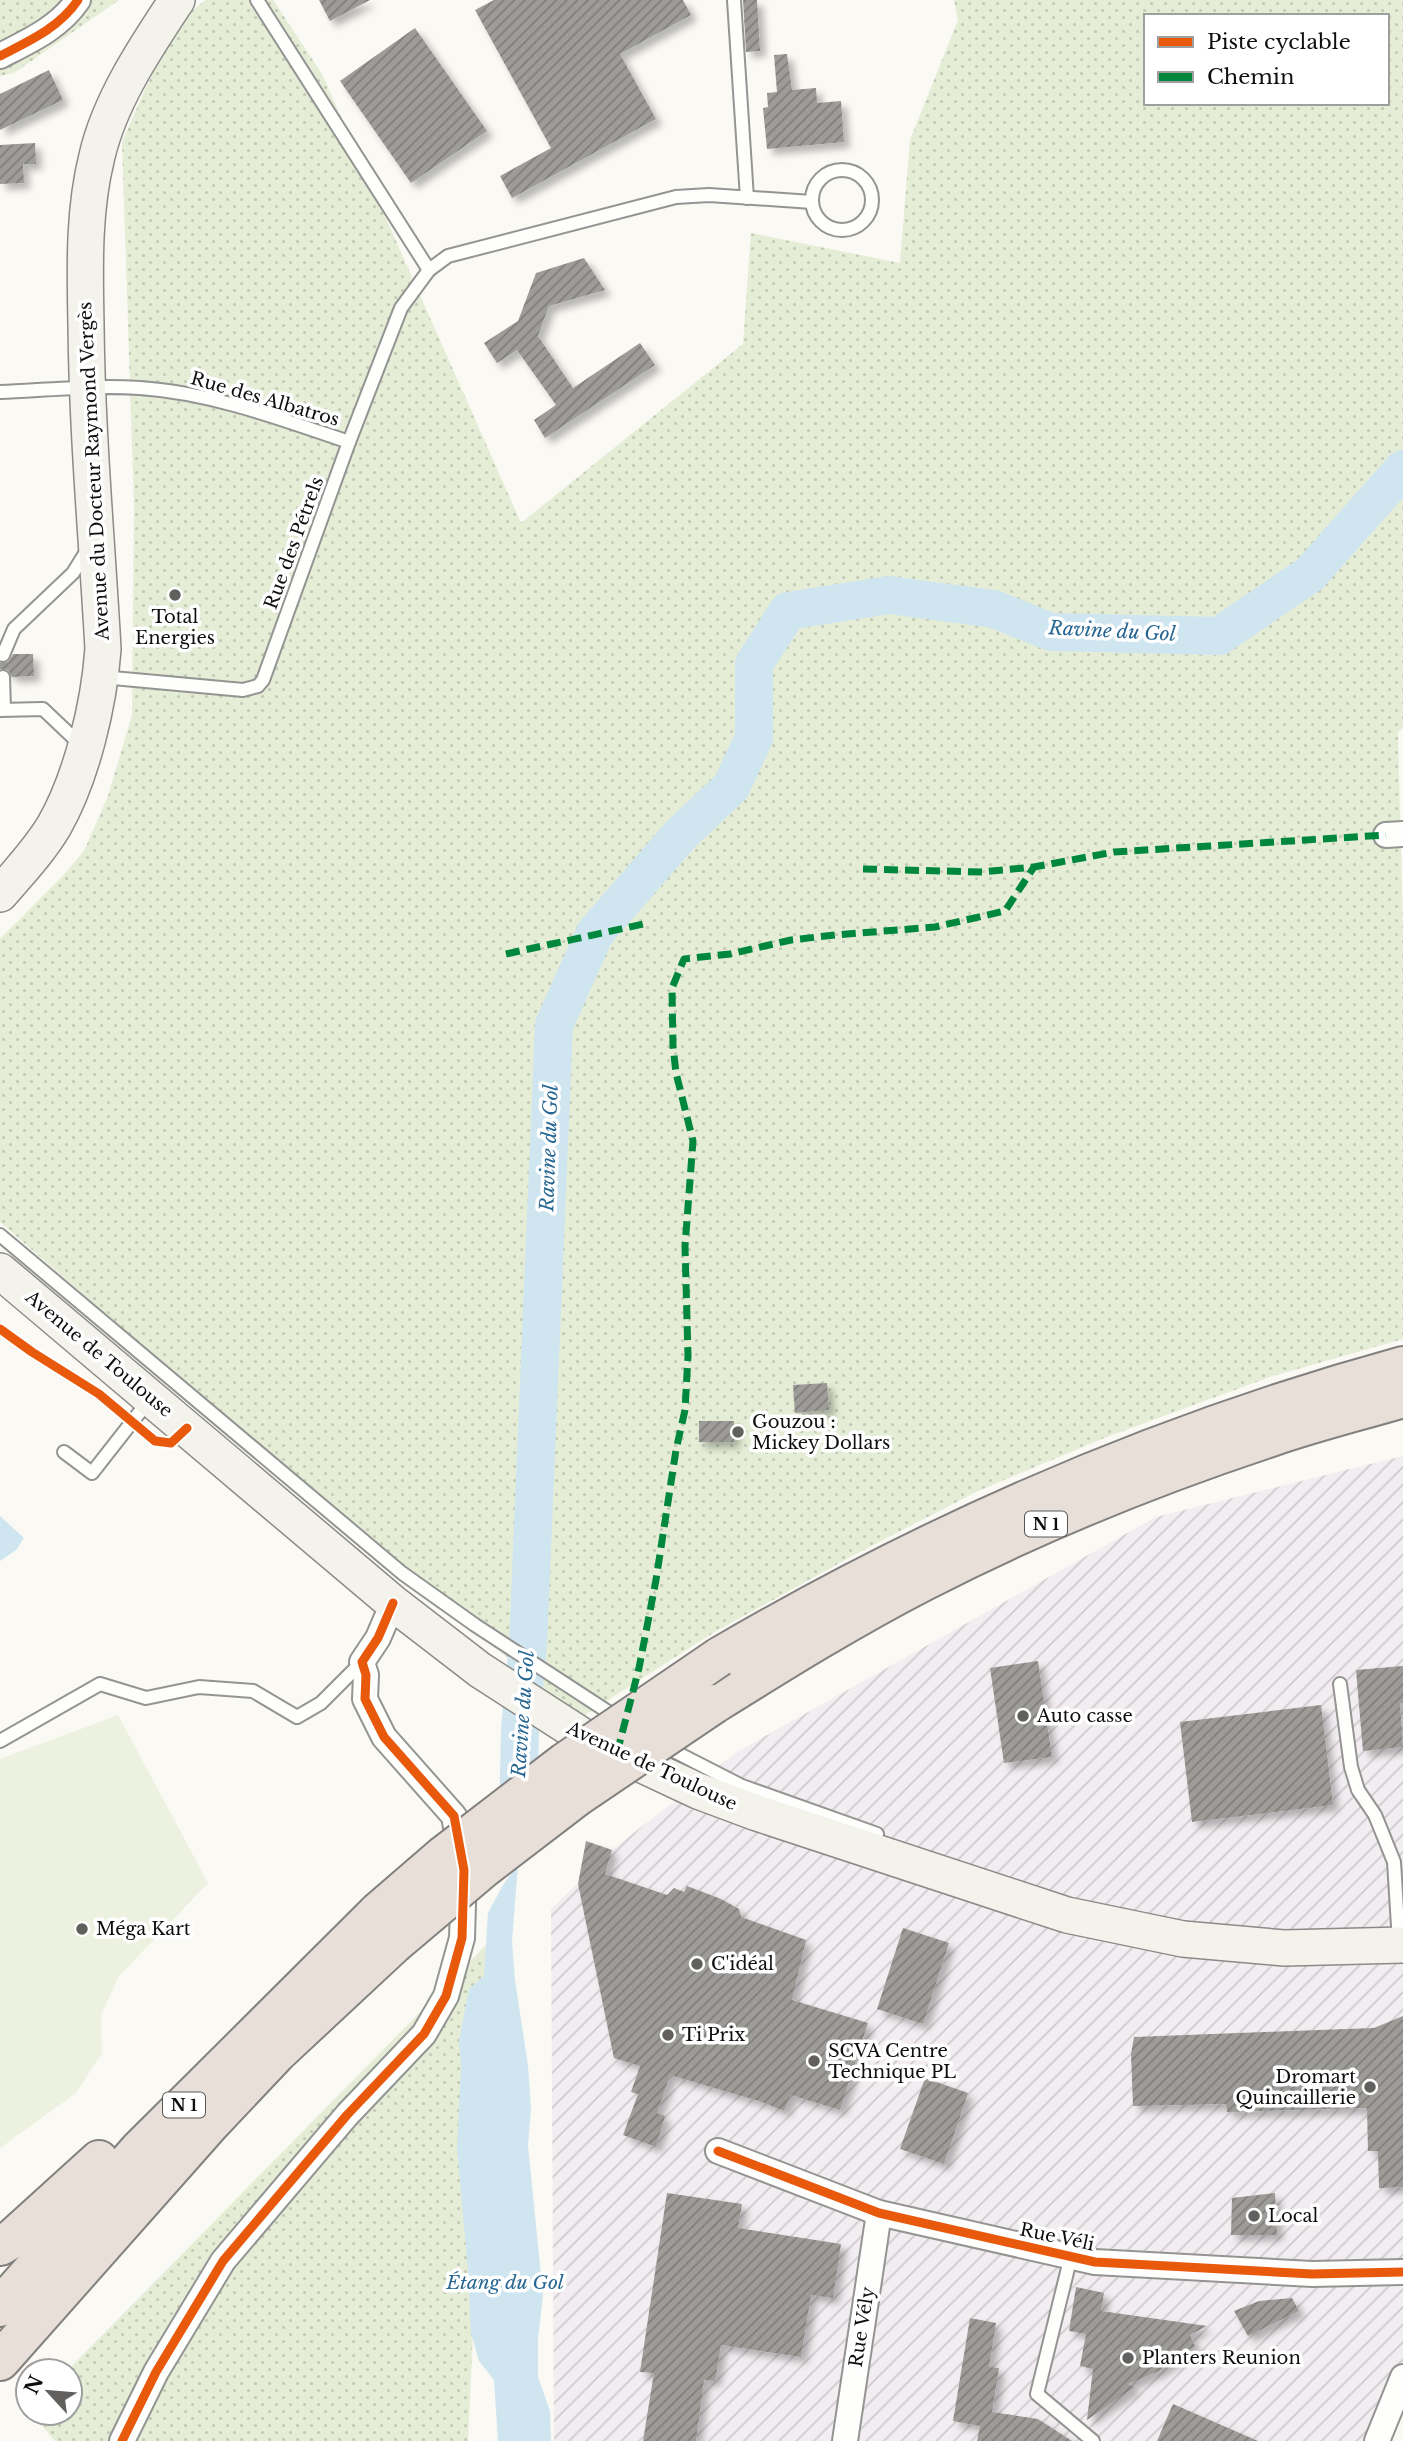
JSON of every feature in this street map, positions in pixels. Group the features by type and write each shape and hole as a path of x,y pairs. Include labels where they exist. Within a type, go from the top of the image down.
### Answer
{"highway":[{"name":"N 1","path":"0,2361 209,2124 277,2053 386,1928 443,1855 565,1762 719,1657 794,1613 875,1571 1035,1495 1113,1462 1256,1409 1403,1366"},
{"name":"N 1","path":"0,2307 139,2150 386,1928 484,1868 578,1796 714,1704 805,1647 925,1581 1059,1518 1184,1467 1273,1436 1403,1398"},
{"path":"0,2246 12,2239 93,2166 247,2017 386,1928"}],"main road":[{"name":"Avenue du Docteur Raymond Vergès","path":"0,894 26,865 54,825 84,748 101,677 103,649 87,388 85,241 89,198 97,153 115,105 177,0"},
{"name":"Avenue de Toulouse","path":"0,1271 393,1603 480,1670 587,1739 698,1791 757,1814 1067,1915 1183,1939 1284,1948 1398,1936"}],"street":[{"path":"0,56 45,33 69,13 78,0"},
{"path":"122,2441 156,2372 223,2261 347,2115 424,2034 446,1996 462,1938 464,1870 454,1816 384,1737 365,1699 366,1675 362,1662 378,1638 393,1603"},
{"name":"Rue Véli","path":"718,2151 879,2213 1096,2262 1312,2274 1403,2272"},
{"name":"Rue Vély","path":"845,2441 879,2213"},
{"path":"1377,2441 1403,2378"}],"lane":[{"path":"257,0 429,270"},
{"path":"734,0 747,198"},
{"path":"847,170 868,185 872,198 870,211 863,222 851,229 837,230 825,225 816,215 812,202 814,189 822,178 834,171 847,170"},
{"name":"Rue des Pétrels","path":"101,677 243,690 258,686 263,680 349,442 401,309 429,270 448,257 676,197 709,195 812,202"},
{"name":"Rue des Albatros","path":"0,392 139,388 213,400 268,414 349,442"},
{"path":"3,655 14,629 73,573 96,537"},
{"path":"3,677 2,710 43,709 84,748"},
{"path":"0,1235 401,1573 496,1639 679,1756 742,1786 891,1839"},
{"path":"64,1452 93,1473 150,1397"},
{"path":"0,1741 100,1684 146,1698 199,1688 253,1691 298,1717 321,1703 362,1662"},
{"path":"1340,1684 1350,1767 1358,1790 1375,1815 1394,1862 1398,1936"},
{"path":"1071,2256 1037,2394 1093,2441"}],"shaded area":[{"path":"1403,1456 1403,2411 1390,2441 554,2441 551,1909 612,1850 737,1752 1156,1517"}],"green space":[{"path":"0,0 119,0 14,73 0,76"},
{"path":"205,0 273,0 322,74 521,523 743,344 751,233 900,263 910,140 958,20 954,0 1403,0 1403,728 1398,732 1403,926 1403,1339 1273,1376 1104,1438 978,1491 854,1555 713,1633 580,1718 377,1550 0,1222 0,939 84,851 108,796 132,715 134,506 122,142 179,22"},
{"name":"Méga Kart","path":"118,1715 208,1883 119,1976 101,2015 102,2053 76,2093 0,2148 0,1759"},
{"path":"491,1940 468,2441 55,2441 43,2427 84,2427 84,2357 81,2357"}],"water":[{"path":"0,1516 24,1538 16,1550 0,1561"},
{"name":"Étang du Gol","path":"518,1864 512,1941 528,2066 531,2109 528,2146 543,2295 538,2339 538,2377 550,2411 551,2441 498,2441 494,2380 479,2361 471,2333 457,2149 461,2066 459,2041 469,1989 484,1976 488,1913"}],"building":[{"path":"319,0 370,0 330,21"},
{"path":"494,0 683,0 691,15 620,54 656,119 512,198 500,176 551,148 475,10"},
{"path":"743,0 757,0 760,51 746,52"},
{"path":"415,28 487,131 411,183 340,81"},
{"path":"787,54 792,90 816,88 817,103 841,101 844,142 767,149 763,108 768,107 767,93 777,92 774,55"},
{"path":"49,70 63,100 0,130 0,94"},
{"path":"35,143 36,164 23,164 24,183 0,184 0,145"},
{"path":"584,258 605,290 549,306 538,336 573,388 640,343 655,365 545,438 534,420 556,405 517,350 497,363 484,343 518,321 536,273"},
{"path":"13,654 33,654 34,676 12,677 8,670 0,669 0,663 8,662"},
{"path":"827,1383 829,1410 795,1413 793,1385"},
{"path":"699,1421 734,1421 734,1442 699,1442"},
{"path":"1038,1661 1052,1757 1004,1763 990,1668"},
{"path":"1403,1666 1403,1703 1400,1703 1403,1747 1363,1751 1356,1670"},
{"path":"1321,1705 1333,1805 1192,1822 1180,1722"},
{"name":"C'idéal","path":"586,1841 612,1850 605,1874 667,1895 674,1888 684,1892 687,1886 739,1909 741,1917 806,1940 792,2000 868,2023 840,2110 791,2095 784,2111 670,2075 657,2113 665,2116 656,2147 623,2135 638,2094 631,2092 640,2066 614,2058 578,1884"},
{"path":"903,1928 949,1943 923,2024 877,2009"},
{"path":"1403,2016 1403,2187 1379,2188 1378,2151 1368,2151 1367,2108 1227,2112 1226,2104 1133,2106 1131,2054 1134,2037 1374,2028"},
{"path":"925,2078 968,2093 944,2164 900,2149"},
{"path":"667,2193 742,2204 738,2228 841,2244 833,2298 811,2295 801,2357 721,2345 715,2381 704,2380 696,2441 643,2441 654,2373 640,2372"},
{"name":"Local","path":"1275,2193 1277,2235 1231,2235 1232,2198"},
{"path":"1076,2287 1104,2293 1101,2311 1207,2326 1190,2335 1195,2346 1159,2371 1128,2384 1135,2387 1087,2420 1093,2369 1080,2366 1086,2334 1069,2331"},
{"path":"1292,2298 1299,2311 1248,2336 1234,2311 1259,2301"},
{"path":"970,2318 996,2323 989,2367 999,2368 992,2412 1038,2419 1072,2441 977,2441 980,2426 953,2421"},
{"path":"1173,2404 1258,2441 1157,2441"}],"waterway":[{"name":"Ravine du Gol","path":"518,1827 520,1729 528,1644 554,1025 595,933 681,834 731,787 754,738 754,664 788,611 889,595 994,609 1051,632 1219,636 1310,574 1403,469"}],"marked path":[{"path":"863,869 982,872 1034,867 1114,852 1386,835"},
{"path":"617,1753 639,1668 685,1410 688,1356 685,1246 693,1141 676,1073 672,988 684,959 730,954 791,940 935,927 1005,911 1034,867"},
{"path":"506,954 648,923"}],"cycle path":[{"path":"0,56 53,26 78,0"},
{"path":"0,1329 99,1394 155,1441 171,1443 187,1428"},
{"path":"122,2441 156,2372 223,2261 347,2115 424,2034 446,1996 462,1938 464,1870 454,1816 384,1737 365,1699 366,1675 362,1662 378,1638 393,1603"},
{"path":"718,2151 879,2213 1095,2262 1312,2274 1403,2272"}],"place":[{"name":"Total Energies","path":"175,595"},
{"name":"Gouzou : Mickey Dollars","path":"738,1432"},
{"name":"Auto casse","path":"1023,1716"},
{"name":"Méga Kart","path":"82,1929"},
{"name":"C'idéal","path":"697,1964"},
{"name":"Ti Prix","path":"668,2035"},
{"name":"SCVA Centre Technique PL","path":"814,2061"},
{"name":"Dromart Quincaillerie","path":"1370,2087"},
{"name":"Local","path":"1254,2216"},
{"name":"Planters Reunion","path":"1128,2358"}]}
